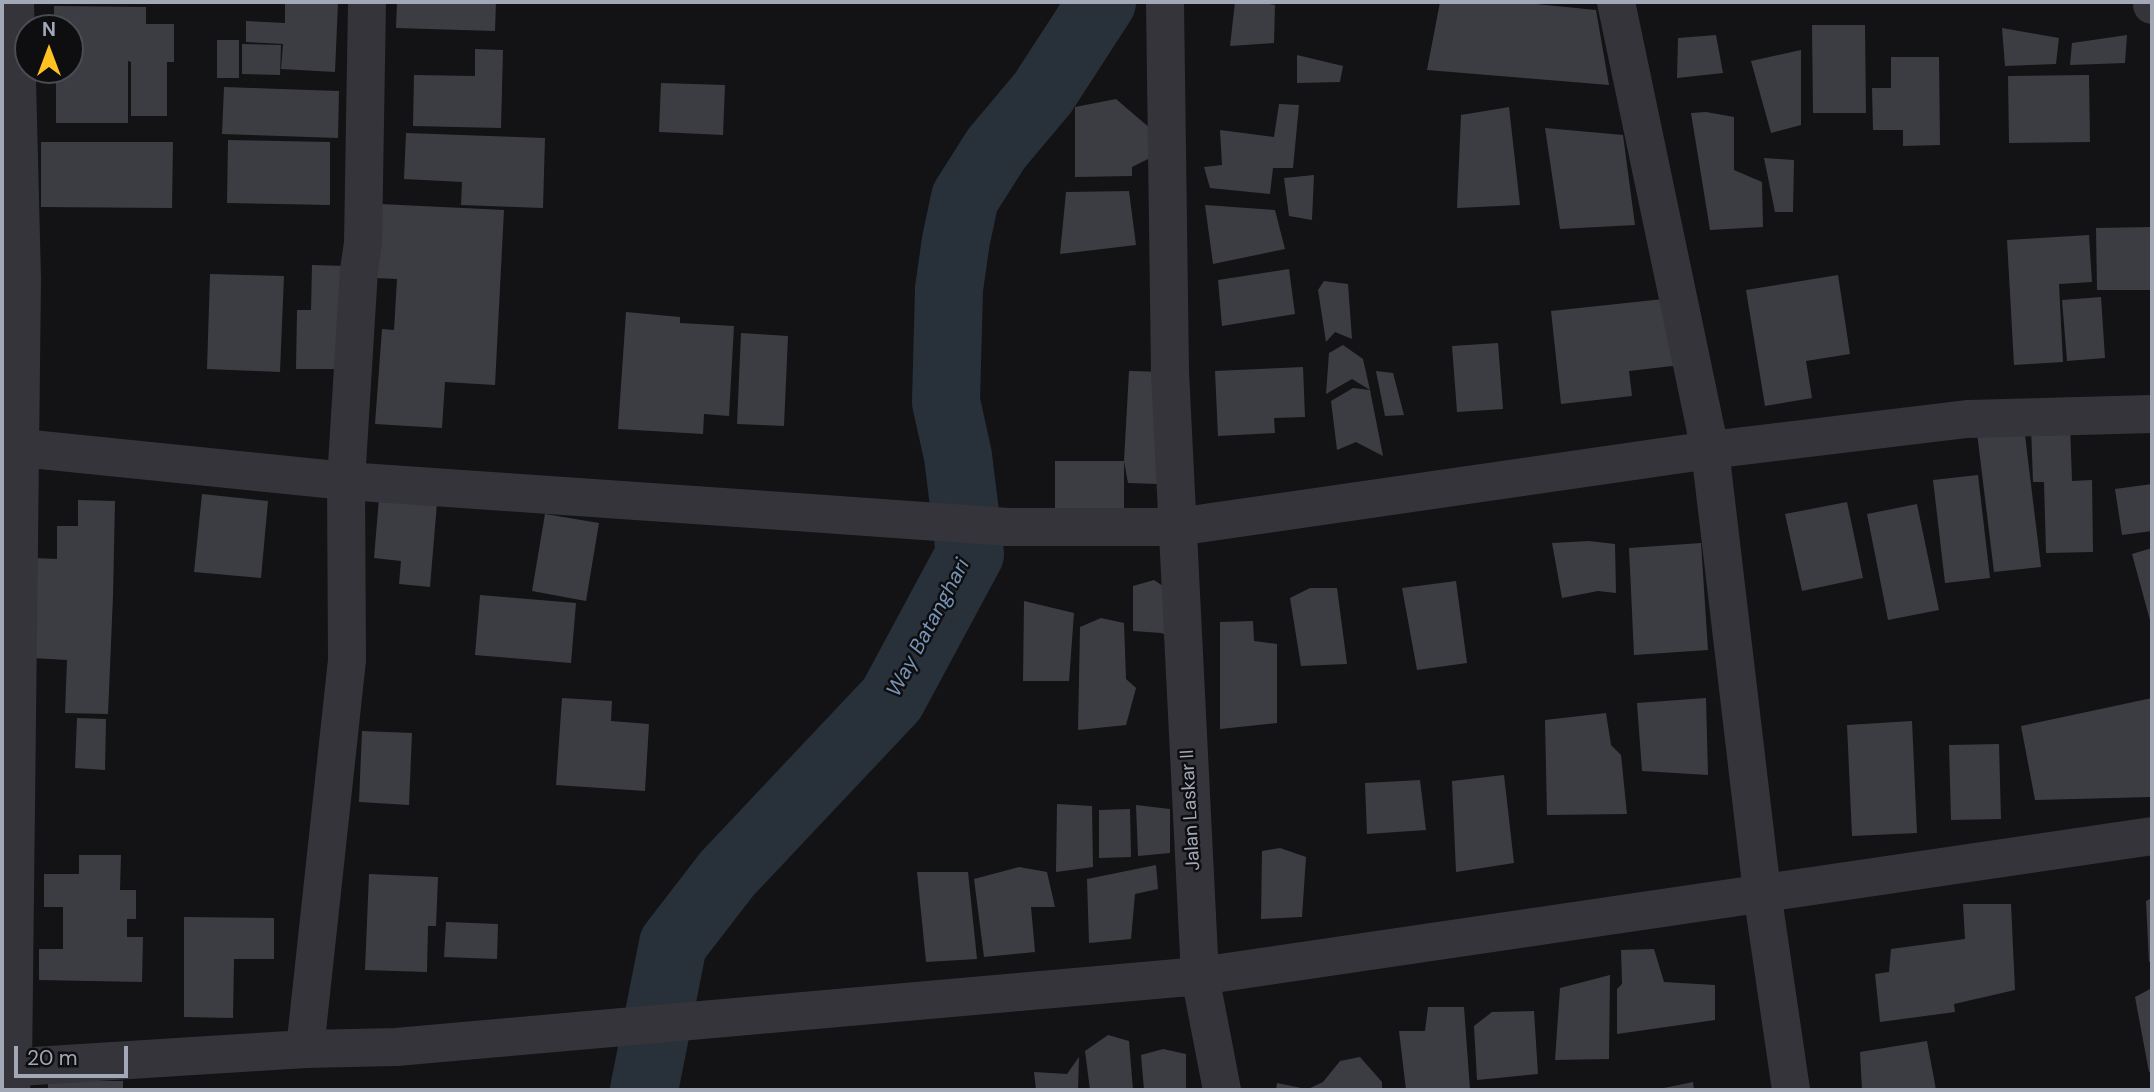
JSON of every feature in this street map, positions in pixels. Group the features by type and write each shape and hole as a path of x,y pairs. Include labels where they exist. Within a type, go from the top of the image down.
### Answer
{"street":[{"path":"15,2 10,124 22,278 11,447 8,1076 305,1049 396,1047 517,1037 1200,976 2152,836"},
{"path":"305,1049 347,660 346,481 363,243 367,2"},
{"name":"Jalan Laskar II","path":"1165,2 1170,372 1200,976 1222,1090"},
{"path":"1616,2 1710,450 1762,892 1791,1090"},
{"path":"11,447 346,481 1008,527 1177,527 1710,450 1967,419 2152,414"}],"building":[{"path":"285,2 338,3 335,72 281,69 283,44 246,42 246,21 285,23"},
{"path":"397,2 496,2 495,31 396,28"},
{"path":"1235,2 1275,5 1274,43 1230,46"},
{"path":"1440,2 1516,2 1596,10 1609,85 1427,70"},
{"path":"54,6 146,7 146,24 174,24 174,62 167,62 167,116 131,116 131,62 128,61 128,123 56,123 56,84 84,84 84,14 54,14"},
{"path":"1812,25 1865,25 1866,113 1813,113"},
{"path":"2002,28 2059,38 2056,64 2005,66"},
{"path":"1716,35 1723,73 1677,78 1678,38"},
{"path":"2127,35 2125,63 2070,65 2072,43"},
{"path":"217,40 239,40 239,78 217,78"},
{"path":"242,44 281,45 280,75 242,74"},
{"path":"475,49 503,50 501,128 413,126 414,75 475,76"},
{"path":"1801,50 1801,125 1771,133 1751,61"},
{"path":"1297,55 1343,66 1340,82 1297,83"},
{"path":"1891,57 1939,57 1940,145 1903,146 1903,130 1873,130 1872,88 1891,88"},
{"path":"2089,75 2090,142 2009,143 2008,76"},
{"path":"661,83 725,85 723,135 659,132"},
{"path":"224,87 339,91 338,138 222,134"},
{"path":"1116,99 1151,129 1152,157 1132,167 1132,176 1075,177 1075,107"},
{"path":"1279,104 1299,105 1293,168 1273,168 1270,194 1210,188 1204,167 1222,165 1220,130 1274,137"},
{"path":"1509,107 1520,205 1457,208 1461,115"},
{"path":"1706,112 1734,117 1734,170 1762,182 1763,227 1710,230 1691,113"},
{"path":"1545,128 1623,135 1635,225 1560,229"},
{"path":"406,133 545,138 543,208 461,205 462,182 404,179"},
{"path":"228,140 330,142 330,205 227,203"},
{"path":"41,142 173,142 172,208 41,207"},
{"path":"1764,158 1794,160 1793,212 1775,212"},
{"path":"1314,175 1312,220 1289,216 1284,178"},
{"path":"1129,191 1136,245 1060,254 1066,192"},
{"path":"380,204 504,210 495,385 445,382 442,428 375,424 382,329 394,330 397,279 375,278"},
{"path":"1205,205 1275,210 1285,249 1213,264"},
{"path":"2152,227 2152,290 2097,290 2096,228"},
{"path":"2089,235 2092,282 2059,284 2063,362 2014,365 2007,240"},
{"path":"312,265 347,266 346,369 296,369 297,310 311,310"},
{"path":"1289,269 1295,314 1222,326 1218,280"},
{"path":"210,274 284,276 280,372 207,369"},
{"path":"1838,275 1850,354 1806,361 1812,398 1765,406 1746,290"},
{"path":"1324,281 1348,284 1352,339 1335,332 1326,342 1318,290"},
{"path":"2101,297 2105,358 2067,361 2062,300"},
{"path":"1673,298 1681,365 1629,371 1632,396 1561,404 1551,311"},
{"path":"626,312 680,317 680,323 734,326 729,416 704,414 703,434 618,429"},
{"path":"741,333 788,336 784,426 737,424"},
{"path":"1498,343 1503,409 1457,412 1452,346"},
{"path":"1343,345 1363,359 1370,390 1352,379 1326,394 1329,353"},
{"path":"1303,367 1305,417 1274,418 1275,433 1218,436 1215,371"},
{"path":"1129,371 1170,372 1159,484 1128,483 1124,461"},
{"path":"1376,371 1393,373 1404,415 1385,416"},
{"path":"1353,388 1370,390 1383,456 1356,442 1337,450 1331,401"},
{"path":"2070,424 2072,481 2092,480 2093,552 2046,553 2044,482 2033,482 2031,426"},
{"path":"2024,427 2041,567 1994,572 1977,433"},
{"path":"1055,461 1124,461 1124,517 1055,517"},
{"path":"1978,475 1990,578 1945,583 1933,480"},
{"path":"2152,484 2152,531 2122,535 2115,489"},
{"path":"202,494 268,501 261,578 194,572"},
{"path":"379,498 437,503 430,587 399,584 401,561 374,558"},
{"path":"78,500 115,501 108,714 65,713 67,660 32,658 34,558 57,559 57,526 78,526"},
{"path":"1847,502 1863,578 1802,591 1785,514"},
{"path":"1917,504 1939,610 1888,620 1867,514"},
{"path":"545,514 599,523 586,601 532,591"},
{"path":"1589,541 1615,544 1616,593 1598,591 1562,598 1552,543"},
{"path":"1701,543 1708,650 1634,655 1629,548"},
{"path":"2152,548 2152,624 2151,624 2132,554"},
{"path":"1154,580 1172,592 1174,638 1161,633 1133,631 1133,586"},
{"path":"1456,581 1467,663 1417,670 1402,588"},
{"path":"1310,588 1337,588 1347,664 1301,666 1290,598"},
{"path":"480,595 576,603 571,663 475,655"},
{"path":"1024,601 1074,613 1069,681 1023,681"},
{"path":"1101,618 1124,623 1126,679 1136,688 1126,725 1078,730 1080,627"},
{"path":"1253,621 1254,641 1277,644 1277,723 1220,729 1220,622"},
{"path":"562,698 612,701 611,721 649,724 645,791 556,785"},
{"path":"1706,698 1708,775 1642,771 1637,703"},
{"path":"2152,698 2152,797 2035,800 2021,726"},
{"path":"1606,713 1611,745 1621,755 1627,814 1547,815 1545,720"},
{"path":"77,718 106,719 105,770 75,768"},
{"path":"1912,721 1917,833 1852,836 1847,725"},
{"path":"362,731 412,733 409,805 359,802"},
{"path":"1999,744 2001,819 1951,820 1949,745"},
{"path":"1504,775 1514,863 1456,872 1452,781"},
{"path":"1420,780 1426,830 1367,834 1365,783"},
{"path":"1057,804 1092,806 1093,867 1056,872"},
{"path":"1136,805 1170,809 1170,853 1138,856"},
{"path":"1130,809 1131,857 1099,858 1099,810"},
{"path":"1280,848 1306,857 1302,917 1261,919 1262,851"},
{"path":"79,855 121,855 120,890 136,890 136,919 127,919 127,937 143,937 142,982 39,980 39,949 63,949 63,907 44,907 44,874 79,874"},
{"path":"1156,865 1158,889 1135,894 1131,939 1089,943 1087,879"},
{"path":"1019,867 1047,872 1055,907 1031,907 1035,952 984,957 974,879"},
{"path":"917,872 968,872 977,959 926,962"},
{"path":"369,874 438,877 436,926 428,926 427,972 365,970"},
{"path":"2152,898 2152,961 2149,962 2146,901"},
{"path":"1963,904 2011,904 2015,990 1954,1004 1955,1012 1880,1022 1875,974 1889,972 1891,949 1965,939"},
{"path":"184,917 274,918 274,959 234,959 233,1018 184,1017"},
{"path":"446,922 498,924 497,959 444,957"},
{"path":"1654,949 1664,982 1715,985 1715,1020 1617,1034 1617,989 1622,984 1621,950"},
{"path":"1610,975 1609,1059 1555,1060 1560,988"},
{"path":"2152,988 2152,1072 2149,1072 2135,997"},
{"path":"1428,1007 1464,1007 1470,1090 1406,1090 1399,1031 1425,1031"},
{"path":"1534,1011 1538,1074 1477,1080 1474,1026 1492,1012"},
{"path":"1108,1035 1129,1041 1133,1090 1090,1090 1085,1051"},
{"path":"1927,1041 1936,1090 1862,1090 1860,1052"},
{"path":"1163,1049 1186,1054 1186,1090 1144,1090 1141,1055"},
{"path":"1079,1057 1078,1090 1036,1090 1034,1072 1067,1074"},
{"path":"1360,1057 1382,1082 1382,1090 1306,1090 1323,1082 1340,1061"},
{"path":"48,1081 123,1081 123,1090 48,1090"},
{"path":"1693,1082 1694,1090 1659,1090 1659,1089"},
{"path":"1277,1083 1306,1089 1306,1090 1276,1090"}],"waterway":[{"name":"Way Batanghari","path":"644,1090 673,944 727,874 892,699 970,554 958,456 946,402 949,289 965,198 996,149 1043,93 1102,2"}]}
